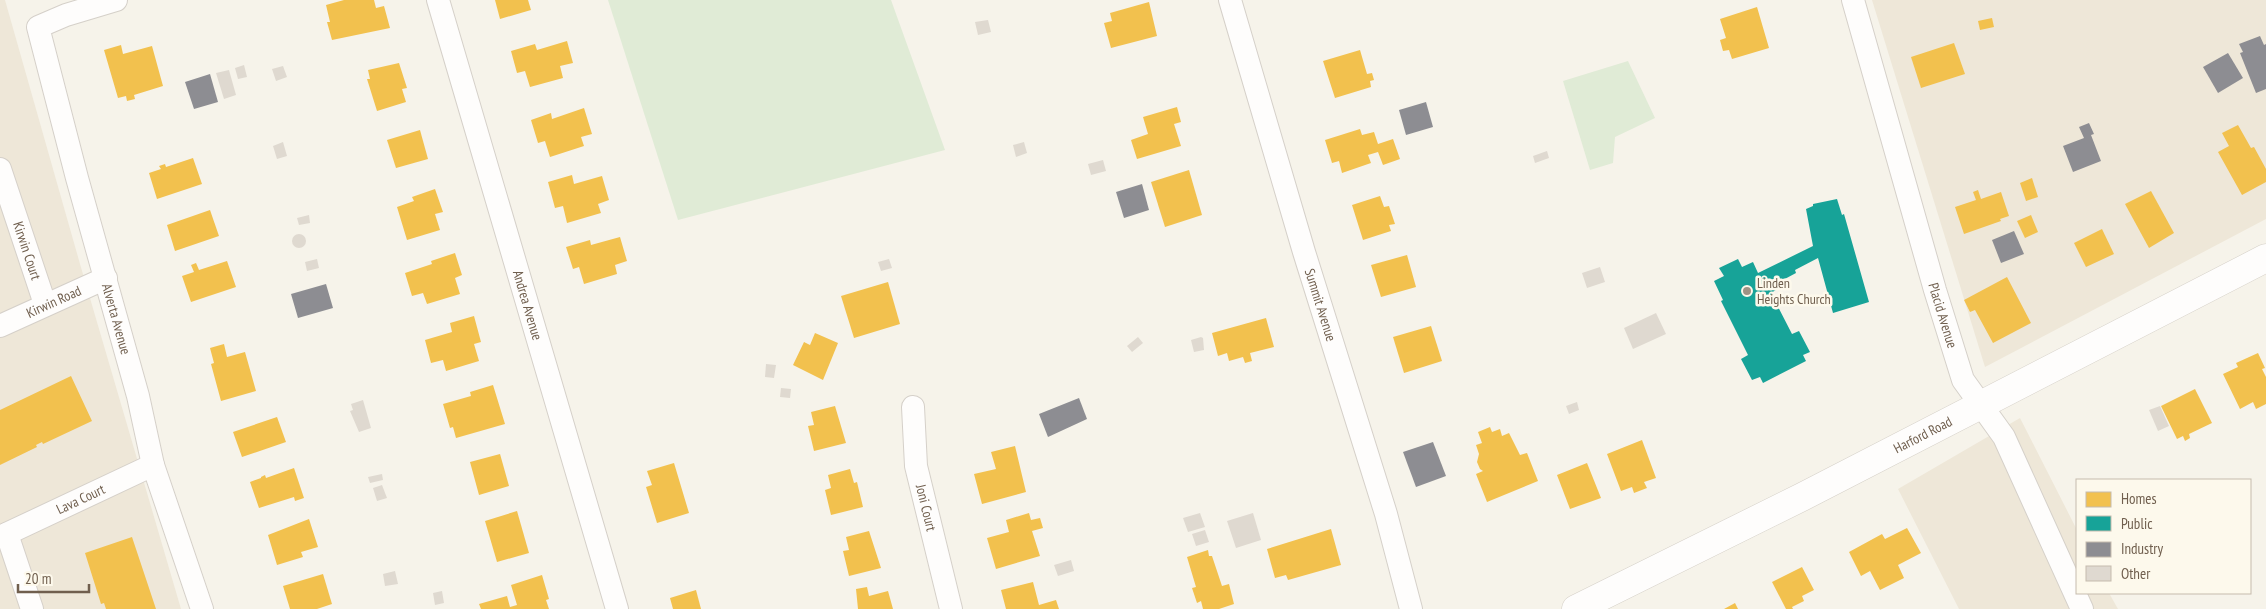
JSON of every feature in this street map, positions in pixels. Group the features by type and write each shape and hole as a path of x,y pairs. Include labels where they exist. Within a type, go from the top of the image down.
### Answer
{"main road":[{"name":"Harford Road","path":"1576,609 1802,497 2266,258"}],"street":[{"name":"Alverta Avenue","path":"116,0 66,15 38,27 77,178 138,396 153,465 202,609"},
{"name":"Andrea Avenue","path":"438,0 617,609"},
{"name":"Summit Avenue","path":"1230,0 1304,252 1386,514 1411,609"},
{"name":"Placid Avenue","path":"1853,0 1963,380 2004,437 2082,609"},
{"name":"Kirwin Court","path":"0,169 45,304"},
{"name":"Kirwin Road","path":"0,326 106,278"},
{"name":"Joni Court","path":"913,407 916,466 951,609"},
{"name":"Lava Court","path":"32,609 3,535 153,465"}],"shaded area":[{"path":"0,0 5,0 181,609 0,609"},
{"path":"1872,0 2266,0 2266,219 1985,367"},
{"path":"2020,418 2076,528 2076,594 2110,594 2118,609 1959,609 1898,489"}],"green space":[{"path":"608,0 891,0 945,150 678,220"},
{"path":"1628,61 1655,118 1615,137 1613,163 1590,170 1563,81"}],"building: Homes":[{"path":"344,0 374,0 376,8 384,6 390,28 332,40 327,22 330,22 326,5"},
{"path":"495,0 528,0 531,10 500,19"},
{"path":"1149,2 1157,36 1111,48 1104,23 1112,21 1110,13"},
{"path":"1757,7 1769,48 1732,59 1729,50 1723,51 1720,40 1726,38 1720,19"},
{"path":"1992,18 1994,27 1980,30 1978,21"},
{"path":"567,41 573,63 560,66 563,78 530,87 525,71 517,73 511,51 535,44 537,50"},
{"path":"1954,43 1965,74 1921,88 1911,57"},
{"path":"121,45 123,54 152,46 163,86 134,95 135,99 127,101 126,96 118,98 104,50"},
{"path":"1360,50 1367,74 1372,73 1374,80 1370,81 1371,87 1335,98 1323,61"},
{"path":"399,63 407,88 402,89 406,102 377,111 367,79 370,79 368,70"},
{"path":"1177,107 1181,122 1174,124 1181,146 1137,159 1131,140 1148,134 1143,117"},
{"path":"584,108 592,134 581,137 584,146 550,157 545,141 538,143 531,120 551,113 552,119"},
{"path":"2238,125 2251,148 2254,147 2266,169 2266,182 2242,195 2218,152 2229,146 2222,133"},
{"path":"1360,129 1362,135 1374,132 1378,144 1393,139 1400,159 1383,165 1378,152 1368,155 1371,163 1342,173 1339,161 1332,163 1325,140"},
{"path":"420,130 428,159 396,168 387,140"},
{"path":"193,158 202,184 157,199 149,173 161,169 159,166 165,164 166,167"},
{"path":"1189,170 1202,215 1165,227 1151,182"},
{"path":"572,175 574,184 602,176 609,200 598,204 601,213 567,223 563,206 555,208 548,182"},
{"path":"2032,178 2038,197 2026,201 2020,183"},
{"path":"435,189 443,212 435,214 440,230 407,240 397,207 414,201 412,197"},
{"path":"1978,190 1981,199 2001,192 2009,216 2000,219 2001,221 1964,234 1955,207 1976,200 1973,192"},
{"path":"2151,191 2174,233 2149,248 2125,204"},
{"path":"1380,196 1384,207 1389,206 1395,224 1389,225 1391,231 1363,240 1352,205"},
{"path":"210,210 219,236 175,251 167,225"},
{"path":"2031,215 2038,232 2025,238 2017,221"},
{"path":"2102,229 2114,254 2086,267 2074,243"},
{"path":"620,237 627,261 615,265 617,274 584,284 579,267 573,269 566,247 590,240 591,245"},
{"path":"455,253 462,275 455,278 460,294 427,304 423,293 412,296 405,273 432,264 431,261"},
{"path":"1407,255 1416,287 1381,297 1371,265"},
{"path":"227,261 236,287 191,302 182,276 194,272 191,265 196,263 199,270"},
{"path":"2007,277 2031,323 1993,343 1975,310 1970,312 1964,300"},
{"path":"888,282 900,324 854,338 841,296"},
{"path":"474,316 481,342 474,344 479,361 446,371 443,360 431,363 425,340 452,332 450,323"},
{"path":"1266,318 1274,347 1250,353 1252,361 1245,363 1243,357 1229,361 1227,353 1218,356 1212,333"},
{"path":"1431,326 1442,361 1404,373 1393,337"},
{"path":"815,333 838,343 823,380 793,365 804,342 810,345"},
{"path":"224,344 227,357 245,352 256,391 221,401 211,364 214,363 210,348"},
{"path":"2258,353 2265,368 2262,369 2266,377 2266,404 2256,409 2253,402 2240,409 2223,374 2238,367 2236,363"},
{"path":"71,376 92,421 43,444 42,442 36,445 37,447 0,465 0,410"},
{"path":"493,385 505,424 456,438 453,427 450,428 443,404 471,396 470,392"},
{"path":"2195,389 2212,423 2189,434 2190,438 2185,441 2183,436 2177,439 2161,406"},
{"path":"835,406 846,443 814,451 808,426 814,425 811,412"},
{"path":"277,417 286,442 242,457 233,432"},
{"path":"1490,427 1492,432 1500,429 1502,436 1509,433 1520,455 1527,453 1538,481 1487,502 1476,474 1483,471 1477,462 1479,454 1476,445 1482,443 1478,432"},
{"path":"1642,440 1656,478 1644,482 1647,488 1634,493 1632,487 1621,491 1607,454"},
{"path":"1015,446 1026,492 982,504 974,474 996,469 991,452"},
{"path":"500,454 509,486 479,495 470,462"},
{"path":"674,463 689,513 657,523 646,487 652,485 647,471"},
{"path":"1587,463 1601,498 1570,509 1557,475"},
{"path":"294,468 304,498 295,501 294,497 259,508 250,482 265,475 266,478"},
{"path":"850,469 854,483 857,482 863,507 831,515 825,490 831,488 828,475"},
{"path":"517,511 529,553 497,562 485,521"},
{"path":"1029,513 1031,520 1040,518 1043,528 1032,531 1040,556 996,569 987,538 1009,532 1006,520"},
{"path":"309,519 318,547 301,552 303,557 277,565 268,535"},
{"path":"1907,528 1921,553 1898,565 1904,578 1880,590 1870,571 1861,576 1849,552 1882,534 1885,539"},
{"path":"1331,529 1341,565 1288,580 1286,575 1275,578 1267,549"},
{"path":"869,531 881,568 849,576 843,551 849,550 846,537"},
{"path":"132,537 156,609 106,609 104,603 101,604 85,553"},
{"path":"1208,550 1209,556 1212,556 1222,586 1229,584 1234,604 1219,609 1203,609 1201,601 1197,603 1192,588 1196,587 1187,557"},
{"path":"1802,567 1814,590 1802,596 1804,601 1792,607 1793,609 1786,609 1772,582"},
{"path":"323,574 332,604 317,609 290,609 283,586"},
{"path":"542,575 549,599 546,600 549,609 481,609 479,604 507,596 510,607 517,605 511,585"},
{"path":"1033,582 1039,605 1056,600 1059,609 1006,609 1001,590"},
{"path":"867,587 869,596 888,591 893,609 858,609 856,589"},
{"path":"696,590 701,609 673,609 670,598"},
{"path":"1735,603 1738,609 1724,609"}],"building: Public":[{"name":"Linden Heights Church","path":"1837,199 1842,215 1844,214 1869,302 1833,313 1818,258 1795,270 1796,273 1781,281 1780,278 1774,280 1779,288 1771,293 1792,334 1799,331 1810,352 1803,355 1806,361 1763,383 1760,377 1752,380 1741,359 1748,355 1721,301 1723,300 1714,281 1724,276 1719,268 1738,259 1742,267 1753,262 1758,273 1813,246 1806,209 1813,206 1813,204"}],"building: Industry":[{"path":"2260,36 2264,45 2266,44 2266,89 2256,93 2240,53 2243,52 2239,44"},
{"path":"2228,53 2243,78 2218,93 2203,67"},
{"path":"210,74 218,102 194,109 185,82"},
{"path":"1426,102 1433,127 1406,135 1399,110"},
{"path":"2089,123 2094,134 2091,135 2101,161 2073,172 2063,146 2084,138 2079,127"},
{"path":"1142,184 1149,210 1124,218 1116,192"},
{"path":"2014,231 2024,254 2001,263 1992,240"},
{"path":"326,284 333,308 298,318 291,294"},
{"path":"1079,398 1087,419 1048,437 1039,414"},
{"path":"1433,442 1446,476 1416,487 1403,452"}],"building: Other":[{"path":"988,20 991,32 978,35 975,22"},
{"path":"244,65 247,77 238,79 235,68"},
{"path":"283,66 287,77 276,81 272,69"},
{"path":"229,70 236,95 224,99 216,73"},
{"path":"283,142 287,156 277,159 273,146"},
{"path":"1024,142 1027,153 1016,157 1013,145"},
{"path":"1547,151 1549,158 1535,163 1533,156"},
{"path":"1103,160 1106,171 1091,175 1088,164"},
{"path":"309,215 310,223 299,225 297,218"},
{"path":"299,234 304,236 306,241 304,246 299,248 294,246 292,241 294,236"},
{"path":"317,259 319,268 307,271 305,262"},
{"path":"889,259 892,268 881,271 878,262"},
{"path":"1600,267 1605,282 1587,288 1582,273"},
{"path":"1656,313 1666,334 1633,349 1624,328"},
{"path":"1138,337 1143,343 1132,352 1127,346"},
{"path":"1203,338 1204,350 1194,352 1191,340"},
{"path":"766,364 776,365 774,378 765,377"},
{"path":"781,388 791,389 790,398 780,397"},
{"path":"363,400 371,428 359,432 350,411 353,410 351,404"},
{"path":"1577,402 1579,410 1569,414 1566,406"},
{"path":"2160,406 2169,426 2158,431 2149,410"},
{"path":"382,474 383,480 370,483 368,477"},
{"path":"382,485 387,498 377,501 373,488"},
{"path":"1200,513 1205,527 1188,532 1183,518"},
{"path":"1253,513 1261,540 1236,548 1227,521"},
{"path":"1205,530 1209,542 1196,546 1192,534"},
{"path":"1071,560 1074,571 1058,576 1054,565"},
{"path":"395,571 398,584 385,586 383,574"},
{"path":"442,591 444,603 435,605 433,593"}],"place":[{"name":"Linden Heights Church","path":"1747,291"}]}
